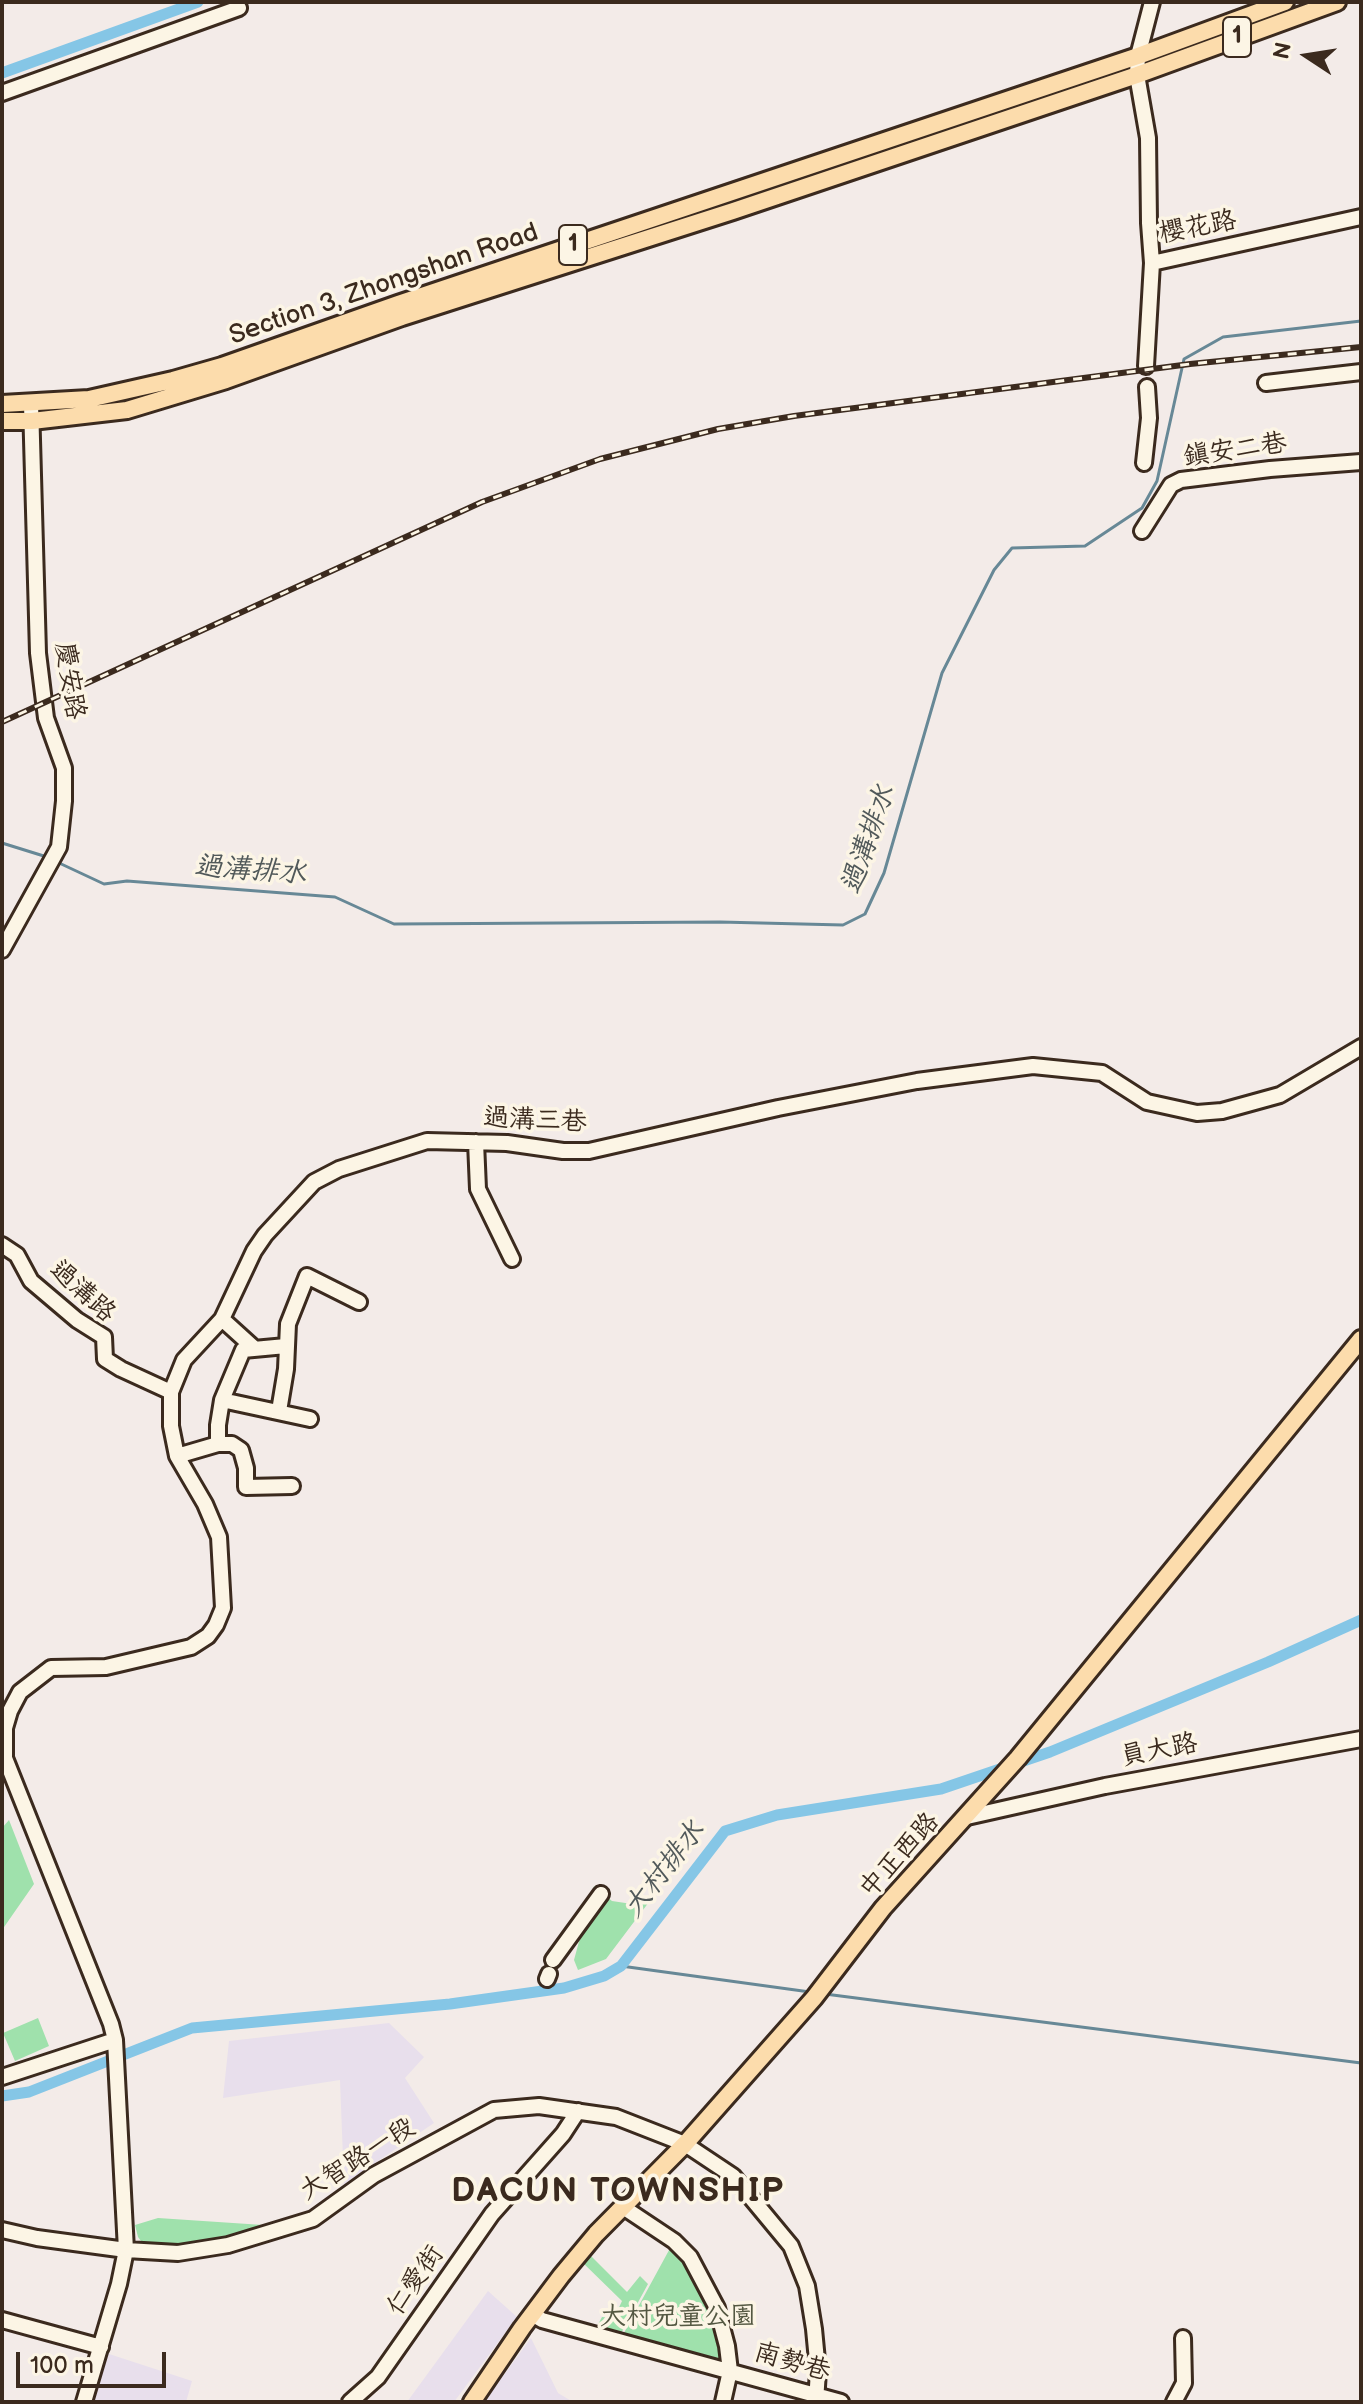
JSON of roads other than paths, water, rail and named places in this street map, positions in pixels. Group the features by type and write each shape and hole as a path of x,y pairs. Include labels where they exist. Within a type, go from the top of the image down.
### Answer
{"main road":[{"name":"1","path":"1138,56 1285,2"},
{"name":"1","path":"1137,75 1337,2"},
{"name":"Section 3, Zhongshan Road","path":"2,421 222,366 1138,56"},
{"name":"Section 3, Zhongshan Road","path":"2,404 32,413 127,410 1137,75"},
{"name":"中正西路","path":"472,2402 532,2314 596,2234 685,2144 814,1998 883,1908 967,1817 1361,1339"}],"street":[{"name":"櫻花路","path":"1152,2 1138,56 1137,75 1148,138 1152,263 1361,217"},
{"path":"2,93 239,8"},
{"path":"1146,366 1152,263"},
{"path":"1266,383 1361,372"},
{"path":"1144,463 1149,418 1147,387"},
{"name":"慶安路","path":"2,950 59,847 64,801 64,768 46,718 38,653 32,413"},
{"name":"鎮安二巷","path":"1142,531 1171,485 1181,480 1361,462"},
{"name":"過溝三巷","path":"115,2040 8,1766 4,1746 5,1728 20,1692 51,1668 106,1667 191,1647 208,1636 220,1617 223,1608 219,1537 177,1456 171,1426 171,1392 184,1360 222,1319 254,1251 314,1182 339,1169 427,1141 589,1151 778,1108 917,1081 1033,1066 1102,1073 1147,1102 1197,1113 1222,1111 1280,1095 1361,1047"},
{"path":"476,1142 478,1189 512,1259"},
{"name":"過溝路","path":"2,1245 17,1255 31,1281 77,1320 104,1337 105,1359 171,1392"},
{"path":"279,1411 286,1369 288,1324 307,1276 359,1302"},
{"path":"222,1319 254,1348"},
{"path":"218,1444 222,1400 243,1350 286,1346"},
{"path":"222,1400 310,1419"},
{"path":"177,1456 218,1444 232,1444 241,1450 246,1468 246,1487 292,1486"},
{"name":"員大路","path":"967,1817 1105,1786 1361,1739"},
{"path":"550,1971 601,1894"},
{"path":"2,2077 115,2040 126,2250 84,2402"},
{"name":"大智路一段","path":"2,2230 126,2250 178,2253 228,2245 313,2219 374,2175 494,2110 539,2106 616,2117 685,2144 733,2176 791,2246 807,2286 818,2371 816,2399"},
{"name":"仁愛街","path":"350,2402 378,2377 492,2214 563,2134 578,2111"},
{"path":"623,2207 674,2241 690,2257 717,2308 730,2371 723,2402"},
{"name":"南勢巷","path":"532,2314 555,2324 730,2371 816,2399 841,2402"},
{"path":"2,2320 101,2347"},
{"path":"1174,2402 1184,2383 1183,2338"}],"waterway":[{"path":"2,73 198,2"},
{"name":"過溝排水","path":"57,862 104,884 127,881 335,897 394,924 720,922 843,925 865,914 884,873 942,673 994,570 1012,548 1085,546 1142,508 1157,481 1184,359 1223,337 1361,321"},
{"name":"過溝排水","path":"2,843 47,857"},
{"name":"大村排水","path":"2,2096 29,2092 192,2028 450,2004 564,1988 604,1976 621,1966 725,1831 777,1815 941,1789 1050,1752 1361,1620"},
{"path":"621,1966 810,1992"},
{"path":"825,1994 1361,2063"}],"railway":[{"path":"2,722 482,502 600,459 718,429 794,416 1190,364 1361,347"}],"district":[{"name":"DACUN TOWNSHIP","path":"618,2192"}],"park label":[{"name":"大村兒童公園","path":"678,2317"}]}
